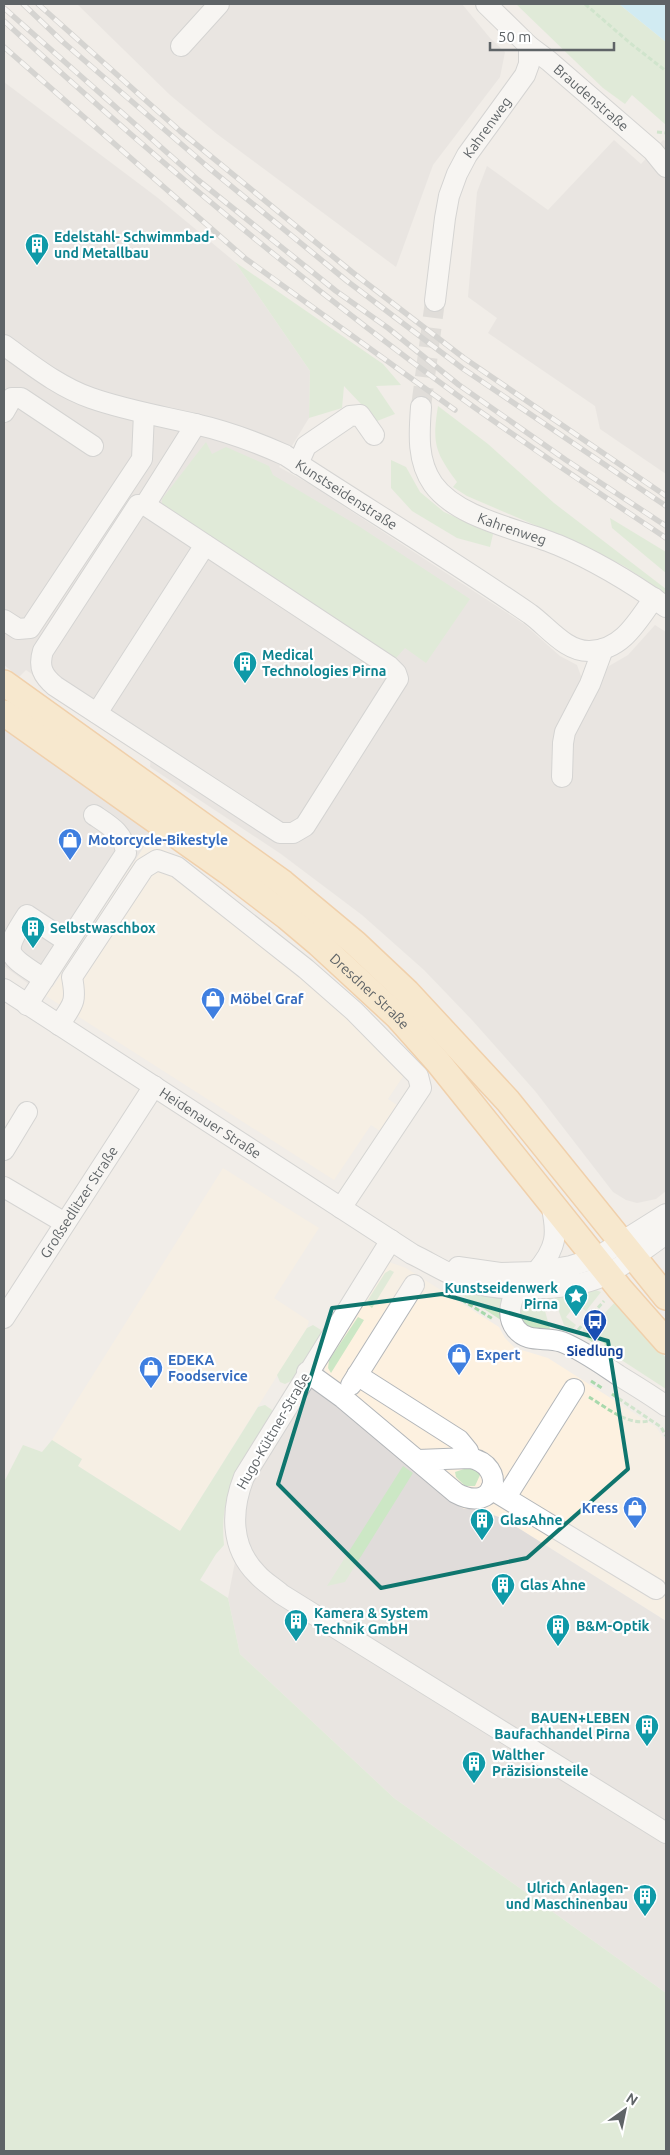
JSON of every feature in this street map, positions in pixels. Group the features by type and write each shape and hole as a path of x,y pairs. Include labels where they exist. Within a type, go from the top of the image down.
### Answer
{"main road":[{"name":"Dresdner Straße","path":"4,683 283,883 355,943 407,992 508,1101 666,1297"},
{"name":"Dresdner Straße","path":"4,713 227,872 320,944 403,1023 438,1062 551,1204 666,1341"}],"street":[{"path":"181,46 219,4"},
{"name":"Braudenstraße","path":"486,4 529,46 653,151 666,167"},
{"name":"Kahrenweg","path":"435,300 449,196 467,155 525,76 530,64 529,46"},
{"name":"Kunstseidenstraße","path":"4,345 47,376 90,398 144,413 196,424 259,443 298,464 530,614 570,646 580,650 603,649 620,641 660,602"},
{"path":"29,403 47,376"},
{"path":"4,412 12,398 21,398 93,446"},
{"name":"Kahrenweg","path":"421,407 420,452 424,469 434,485 446,498 475,515 558,545 603,567 660,602"},
{"path":"4,620 18,629 30,628 142,458 144,413"},
{"path":"298,464 306,446 350,416 360,415 374,436"},
{"path":"144,506 196,424"},
{"path":"138,505 144,506 205,545 389,666 396,673 398,679 305,826 293,834 280,832 97,713 49,680 43,673 40,660 43,652 138,505"},
{"path":"97,713 205,545"},
{"path":"562,777 565,732 590,684 603,649"},
{"path":"27,1005 126,853 123,839 115,829 94,815"},
{"path":"59,1025 74,1001 76,994 72,977 144,868 157,860 178,867 306,968 354,1011 418,1076 420,1088 341,1208"},
{"path":"44,979 21,964 12,955 10,947 13,936 27,915 68,942"},
{"name":"Heidenauer Straße","path":"5,994 59,1025 412,1254 471,1282 516,1289 553,1287 592,1280 602,1266"},
{"name":"Großsedlitzer Straße","path":"4,1318 154,1086"},
{"path":"4,1150 28,1112"},
{"path":"4,1187 65,1223"},
{"path":"536,1272 548,1258 556,1237 556,1225 551,1204"},
{"path":"602,1266 628,1249 666,1214"},
{"path":"628,1249 666,1234"},
{"name":"Hugo-Küttner-Straße","path":"390,1240 244,1477 237,1494 234,1525 244,1556 256,1574 281,1594 666,1832"},
{"name":"Heidenauer Straße","path":"412,1254 453,1266 500,1273 536,1272 570,1266 602,1266"},
{"path":"343,1398 414,1285"},
{"path":"516,1289 510,1307 510,1315 520,1333 534,1339 563,1342 586,1354 666,1406"},
{"path":"307,1372 343,1398 456,1493 468,1499 478,1499 498,1493 582,1385"},
{"path":"357,1375 459,1440 468,1451 470,1458"},
{"path":"418,1460 470,1458 479,1460 492,1472 498,1493 656,1589"}],"path":[{"path":"584,4 666,71"},
{"path":"456,1296 494,1320"},
{"path":"582,1385 626,1418 642,1424 652,1420"},
{"path":"582,1385 652,1420 661,1427 666,1436"}],"highlighted area":[{"path":"442,1294 608,1341 628,1469 527,1558 381,1588 278,1484 332,1308"}],"shaded area":[{"path":"77,4 462,4 490,38 505,52 500,77 433,165 396,267 217,134 170,95"},
{"path":"4,82 158,198 235,262 310,371 309,418 279,467 308,483 524,624 560,656 577,665 581,676 603,674 609,666 628,655 655,625 666,632 666,1191 656,1199 637,1203 626,1200 613,1192 535,1091 472,1020 424,970 362,915 281,854 150,767 151,756 26,670 19,677 4,665"},
{"path":"614,140 641,164 663,140 666,141 666,474 600,429 595,406 488,333 497,318 468,297 477,192 487,166 548,210"},
{"path":"4,725 154,831 52,987 49,985 37,990 4,966"},
{"name":"Möbel Graf","path":"157,843 191,868 412,1063 388,1099 400,1107 383,1133 371,1125 334,1180 43,994 49,984 53,987 146,844"},
{"path":"223,1168 319,1228 274,1298 309,1321 307,1328 180,1531 78,1466 82,1459 52,1440"},
{"path":"389,1262 406,1268 499,1327 505,1338 515,1348 548,1358 656,1427 666,1442 666,1621 504,1519 477,1509 464,1509 457,1505 315,1387 325,1372 324,1355 383,1265"},
{"path":"315,1387 457,1505 464,1509 477,1509 504,1519 666,1621 666,1993 394,1798 240,1654 228,1598 251,1480 304,1391"}],"green space":[{"path":"516,4 619,4 666,42 666,125 632,95 625,104 603,88"},
{"path":"235,262 383,364 401,385 376,386 395,414 377,421 344,386 342,408 309,418 310,371"},
{"path":"438,406 488,444 554,503 666,589 666,594 624,566 579,544 467,496 453,487 457,482 444,463 437,447 435,430"},
{"path":"206,442 212,454 226,447 269,466 273,475 360,527 470,599 426,663 405,648 395,659 162,505 162,499"},
{"path":"391,460 406,467 420,492 444,512 493,534 490,547 457,538 412,511 391,488"},
{"path":"610,518 666,552 666,573 612,528"},
{"path":"390,1270 394,1272 372,1308 366,1303 385,1273"},
{"path":"456,1289 505,1299 504,1322 456,1291"},
{"path":"593,1289 601,1292 586,1311 576,1304 566,1317 576,1325 573,1329 564,1325 558,1309 545,1311 550,1329 535,1329 524,1323 520,1313 526,1302"},
{"path":"616,1301 666,1358 666,1389 603,1348 605,1344 595,1337 592,1342 583,1335 583,1329 600,1311 604,1314"},
{"path":"358,1317 364,1320 331,1373 328,1368 329,1360"},
{"path":"313,1325 321,1330 321,1337 293,1380 285,1384 280,1382 277,1375 307,1328"},
{"path":"265,1405 272,1410 272,1416 243,1462 229,1491 223,1525 224,1545 216,1554 200,1580 228,1598 240,1654 394,1798 666,1993 666,2151 4,2151 4,1482 23,1445 42,1452 52,1440 82,1459 78,1466 180,1531 258,1407"},
{"path":"403,1466 413,1473 345,1582 327,1586"},
{"path":"467,1468 477,1470 480,1475 475,1486 465,1486 456,1477 455,1472"}],"water":[{"path":"619,4 666,4 666,42"}],"tunnel":[{"path":"421,407 435,301"}],"railway":[{"path":"23,4 63,42 209,168 347,281 462,368 666,506"},
{"path":"38,4 180,131 352,272 464,358 666,496"},
{"path":"4,8 198,180 336,291 388,328 459,385 566,460 666,526"},
{"path":"4,21 169,167 340,307 457,395 666,538"},
{"path":"4,47 246,259 455,410"}],"place":[{"name":"Edelstahl- Schwimmbad- und Metallbau","path":"37,266"},
{"name":"Medical Technologies Pirna","path":"245,684"},
{"name":"Motorcycle-Bikestyle","path":"70,861"},
{"name":"Selbstwaschbox","path":"33,949"},
{"name":"Möbel Graf","path":"213,1020"},
{"name":"Kunstseidenwerk Pirna","path":"576,1317"},
{"name":"Siedlung","path":"595,1342"},
{"name":"Expert","path":"459,1376"},
{"name":"EDEKA Foodservice","path":"151,1389"},
{"name":"Kress","path":"635,1529"},
{"name":"GlasAhne","path":"482,1541"},
{"name":"Glas Ahne","path":"503,1606"},
{"name":"Kamera & System Technik GmbH","path":"296,1642"},
{"name":"B&M-Optik","path":"558,1647"},
{"name":"BAUEN+LEBEN Baufachhandel Pirna","path":"647,1747"},
{"name":"Walther Präzisionsteile","path":"474,1784"},
{"name":"Ulrich Anlagen- und Maschinenbau","path":"645,1917"}]}
